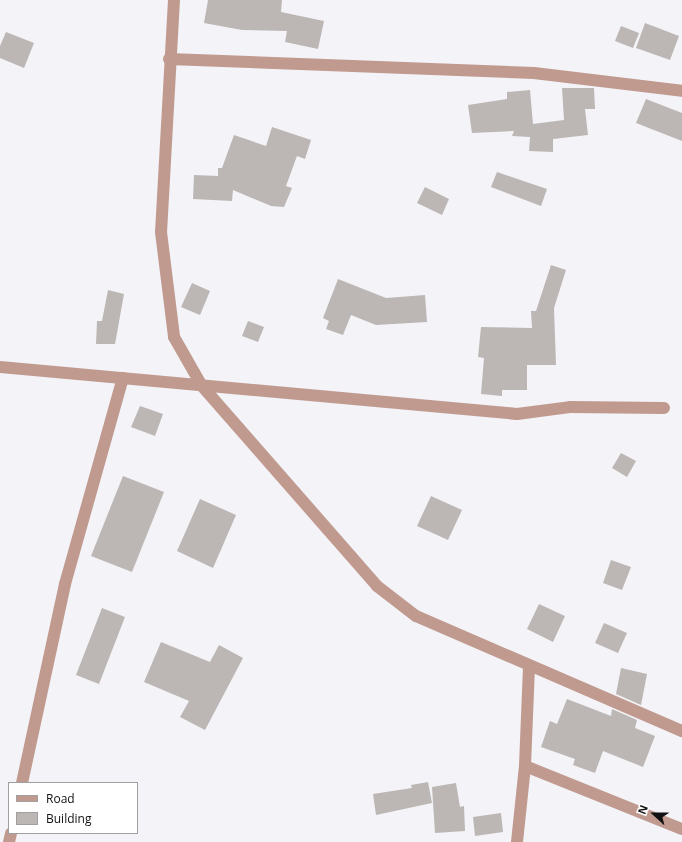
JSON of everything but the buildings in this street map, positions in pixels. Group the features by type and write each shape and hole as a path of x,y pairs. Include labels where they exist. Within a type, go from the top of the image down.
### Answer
{"street":[{"path":"174,0 169,59 161,232 174,337 202,386 377,586 416,616 682,731"},
{"path":"169,59 534,73 682,91"},
{"path":"0,367 517,414 570,406 664,408"},
{"path":"22,782 65,584 123,378"},
{"path":"516,842 526,766 529,666"},
{"path":"526,766 682,830"}]}
